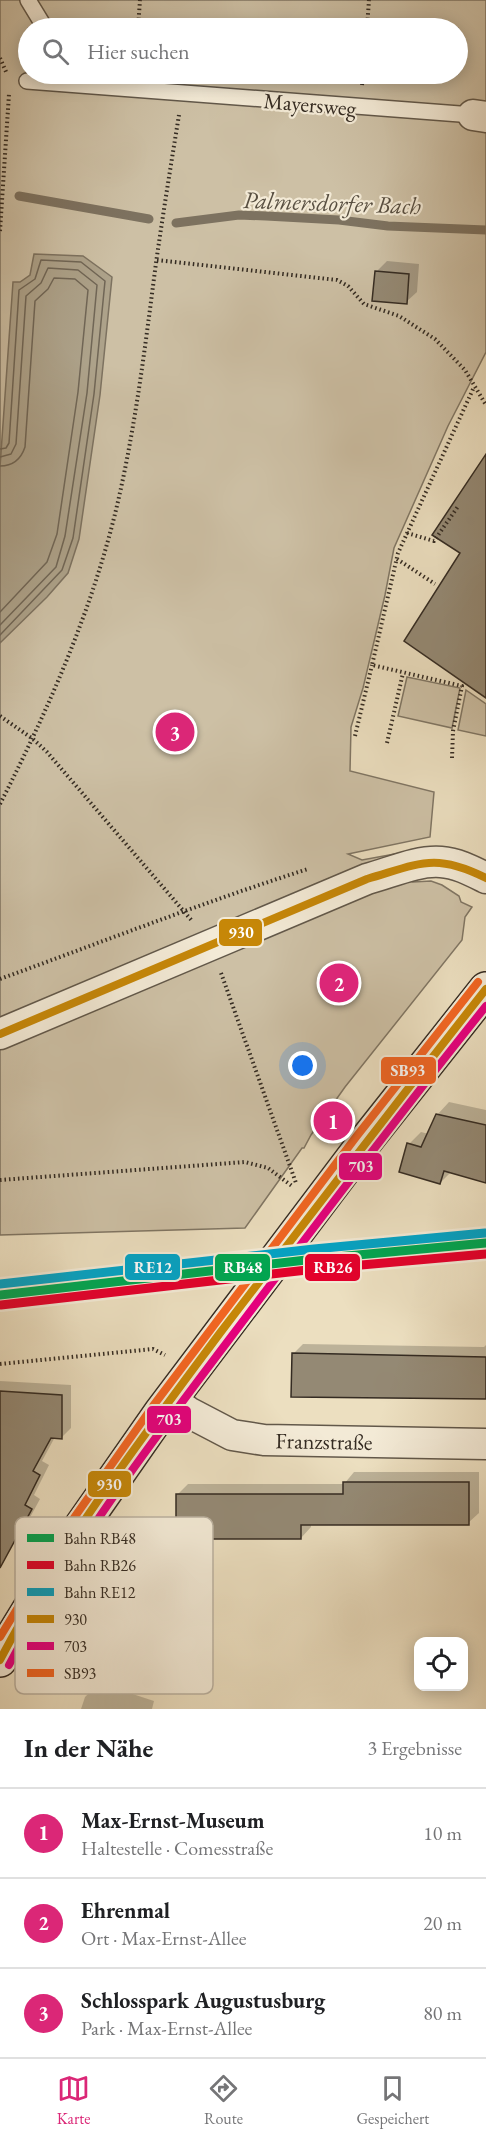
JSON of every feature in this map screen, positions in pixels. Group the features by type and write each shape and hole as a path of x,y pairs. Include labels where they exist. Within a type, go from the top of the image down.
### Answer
{"main road":[{"path":"88,1517 171,1400 364,1143 486,989"},
{"path":"0,1660 15,1632"}],"street":[{"path":"0,1034 367,879 420,864 441,862 462,867 486,878"},
{"name":"Franzstraße","path":"171,1400 232,1436 264,1440 486,1444"}],"lane":[{"path":"28,0 39,18"},
{"name":"Mayersweg","path":"96,84 182,94 479,116"}],"path":[{"path":"139,18 140,0"},
{"path":"368,18 369,0"},
{"path":"0,58 10,80 0,231"},
{"path":"10,80 18,80"},
{"path":"0,804 33,739 81,622 115,516 129,446 182,94"},
{"path":"157,260 337,280 348,286 364,304 399,316 435,339 465,370 486,405"},
{"path":"355,736 397,559 474,387"},
{"path":"407,533 434,541 459,505"},
{"path":"397,559 435,585"},
{"path":"372,665 462,686 453,731 452,758"},
{"path":"387,743 403,672"},
{"path":"0,716 33,739"},
{"path":"0,979 185,912"},
{"path":"0,1180 244,1162 268,1168 298,1190"},
{"path":"0,1364 153,1349 166,1355"}],"shaded area":[{"path":"0,0 486,0 486,352 448,426 394,548 363,688 351,727 350,771 434,792 430,837 348,854 362,860 411,851 376,866 413,882 431,881 442,885 459,896 461,902 472,907 465,917 462,940 345,1087 304,1148 245,1228 0,1235"},
{"path":"407,677 460,688 452,728 398,716"},
{"path":"466,690 486,704 486,736 458,730"}],"water":[{"path":"34,254 83,256 112,277 100,395 79,539 68,573 0,643 0,467 13,282 20,282 30,275"}],"building":[{"path":"375,271 409,274 407,304 372,301"},
{"path":"486,454 486,698 404,641 460,553 432,535"},
{"path":"436,1114 486,1125 486,1183 444,1171 440,1184 399,1172 407,1143 421,1147"},
{"path":"292,1353 486,1357 486,1399 291,1397"},
{"path":"0,1391 62,1395 62,1439 51,1438 33,1471 40,1475 25,1505 32,1509 28,1517 15,1517 15,1540 0,1568"},
{"path":"343,1482 469,1482 469,1525 301,1525 301,1539 213,1539 213,1517 176,1517 176,1494 343,1494"}],"waterway":[{"name":"Palmersdorfer Bach","path":"19,196 149,219"},
{"name":"Palmersdorfer Bach","path":"176,223 239,215 339,220 388,226 486,230"}],"rail line":[{"name":"RE12","path":"0,1284 314,1249 485,1233"},
{"name":"RB48","path":"0,1295 315,1259 486,1243"},
{"name":"RB26","path":"1,1305 316,1269 486,1254"}],"transit line":[{"name":"930","path":"0,1034 367,879 427,863 453,865 486,878"},
{"name":"SB93","path":"75,1517 153,1406 356,1137 478,982"},
{"name":"930","path":"87,1517 220,1333 486,989"},
{"name":"703","path":"99,1517 324,1214 486,1006"},
{"name":"SB93","path":"0,1637 15,1612"},
{"name":"930","path":"0,1660 15,1633"},
{"name":"703","path":"9,1665 15,1654"}],"place":[{"name":"Schlosspark Augustusburg","path":"175,732"},
{"name":"Ehrenmal","path":"339,983"},
{"name":"Max-Ernst-Museum","path":"333,1121"}]}
